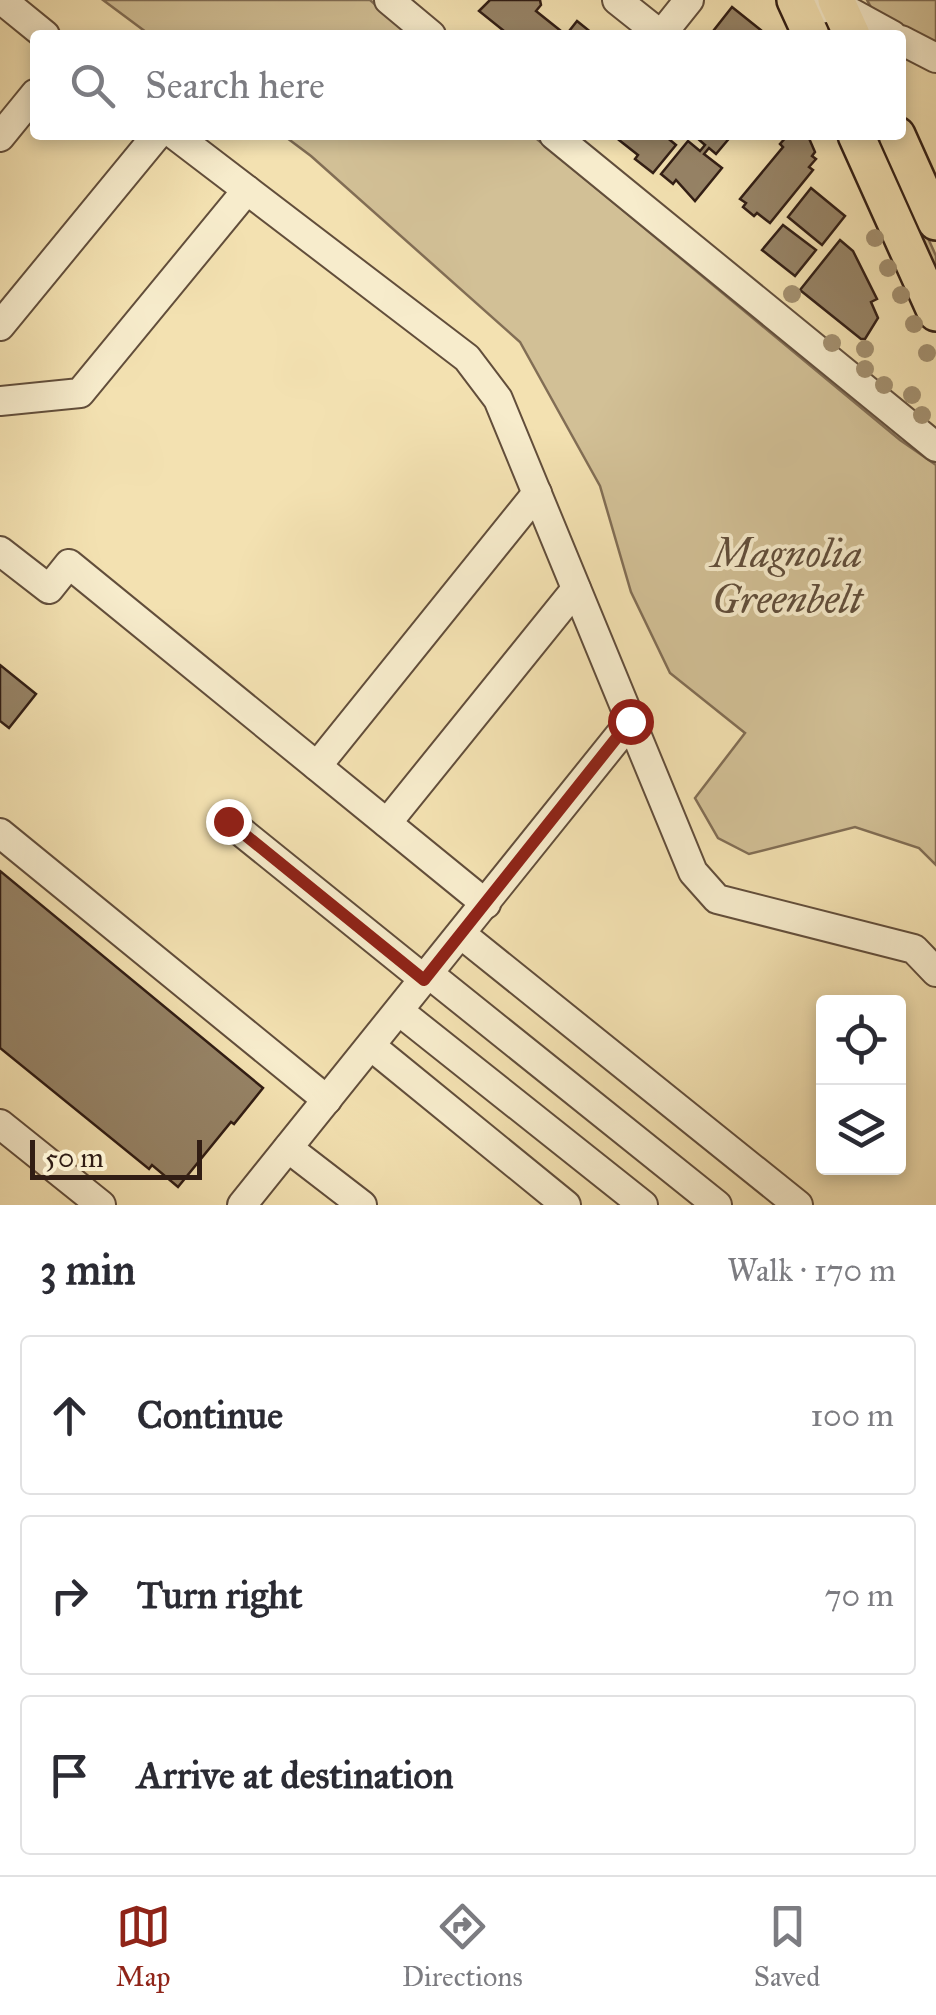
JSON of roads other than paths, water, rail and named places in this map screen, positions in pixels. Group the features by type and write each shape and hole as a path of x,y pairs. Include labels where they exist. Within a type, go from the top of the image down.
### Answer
{"main road":[{"path":"858,140 936,314"},
{"path":"899,140 936,222"}],"street":[{"path":"2,0 39,30"},
{"path":"388,0 426,30"},
{"path":"617,0 655,30"},
{"path":"665,30 689,0"},
{"path":"802,16 842,14 880,30"},
{"path":"906,43 936,58"},
{"path":"0,137 30,100"},
{"path":"0,326 153,140"},
{"path":"182,140 467,358 498,399 693,872 718,900 914,948 936,972"},
{"path":"560,140 936,447"},
{"path":"0,401 80,393 247,190"},
{"path":"317,766 536,492"},
{"path":"0,550 48,589 69,564 486,904"},
{"path":"387,823 576,589"},
{"path":"242,1205 630,721"},
{"path":"228,821 717,1205"},
{"path":"0,833 327,1100"},
{"path":"461,934 798,1205"},
{"path":"399,1011 642,1205"},
{"path":"371,1046 566,1205"},
{"path":"0,1124 101,1205"},
{"path":"288,1148 362,1205"}],"park label":[{"name":"Magnolia Greenbelt","path":"787,576"}]}
